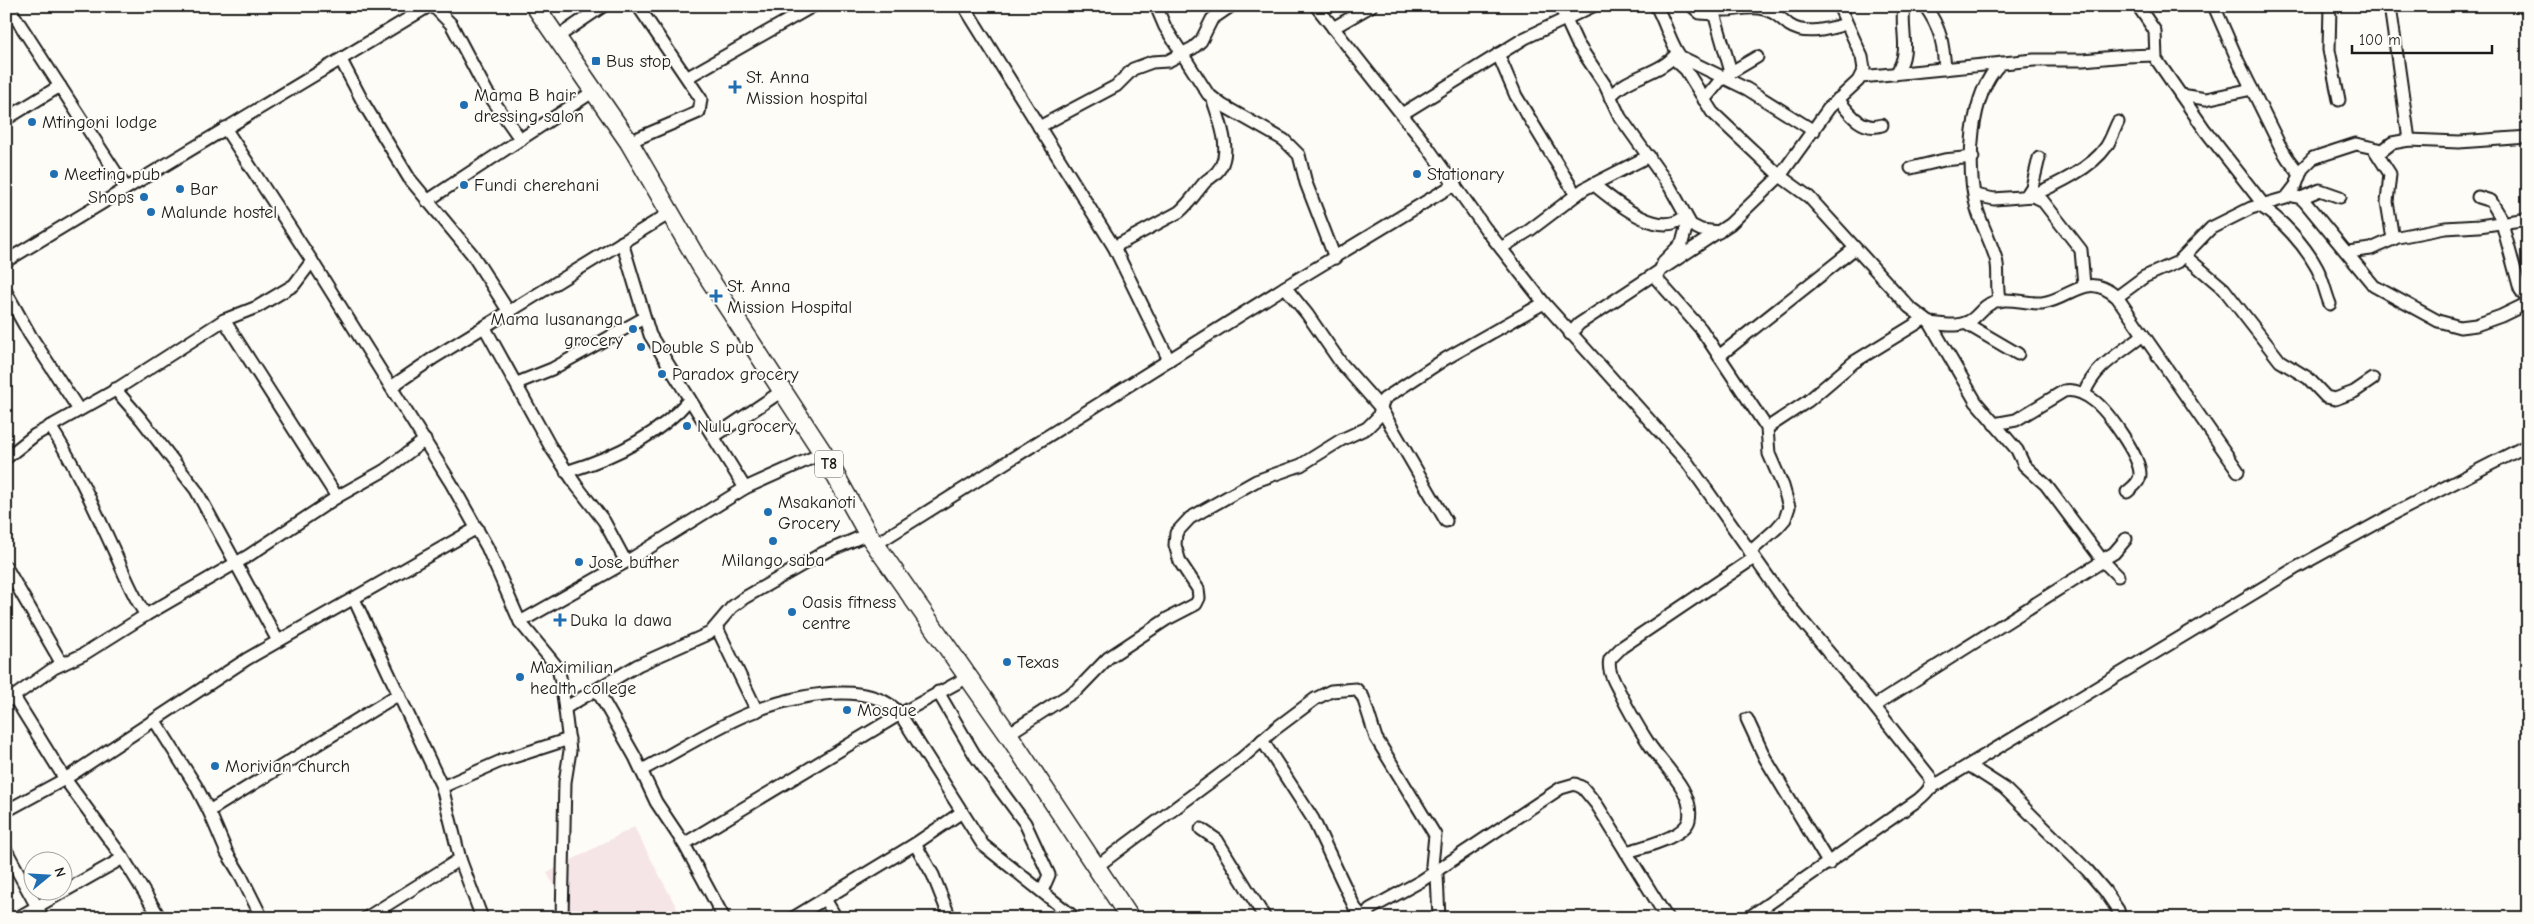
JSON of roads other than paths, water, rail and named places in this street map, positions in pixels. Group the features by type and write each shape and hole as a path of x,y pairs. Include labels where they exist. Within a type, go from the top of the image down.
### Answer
{"highway":[{"name":"T8","path":"535,6 629,142 701,266 823,453 872,539 1008,734 1130,918"}],"street":[{"path":"8,6 126,188"},
{"path":"6,261 429,6"},
{"path":"433,6 446,17 454,28 487,92 521,140"},
{"path":"556,38 604,6"},
{"path":"629,142 699,112 701,99 638,6"},
{"path":"688,78 813,6"},
{"path":"964,6 1114,247 1169,360"},
{"path":"1114,247 1179,212 1205,182 1218,171 1223,162 1224,139 1213,100 1165,27 1156,6"},
{"path":"1039,127 1116,86 1133,70 1142,65 1168,61 1197,45 1212,19 1231,6"},
{"path":"1316,6 1402,114 1544,303 1687,462 1783,598 1874,706 1930,777 1932,781 1929,789"},
{"path":"1333,28 1371,6"},
{"path":"1560,6 1577,43 1605,85 1620,117 1670,187 1687,219 1700,230 1719,232"},
{"path":"1402,114 1498,54 1565,18 1593,6"},
{"path":"1656,6 1666,21 1675,55 1712,112 1780,176 1809,197 1854,249 1909,307 1927,321 1976,402 2017,450 2024,465 2060,502 2103,561 2118,576"},
{"path":"1692,6 1700,13 1713,10 1725,12 1758,8 1770,11 1791,26 1811,31 1846,24"},
{"path":"1570,334 1579,324 1719,232 1780,176 1838,99 1861,77 1864,69 1862,57 1839,6"},
{"path":"1896,74 1904,61 1906,52 1904,6"},
{"path":"1925,6 1937,23 1941,34 1945,69"},
{"path":"2138,6 2155,30 2154,55 2261,205 2304,248 2318,271 2330,304"},
{"path":"2214,6 2252,89 2288,159 2300,173"},
{"path":"2330,6 2328,21 2329,50 2339,100"},
{"path":"2390,6 2408,140"},
{"path":"1713,10 1727,75"},
{"path":"1498,54 1516,96 1576,195"},
{"path":"1610,97 1625,82 1675,55 1727,75 1814,131"},
{"path":"1861,77 2001,63 2154,55"},
{"path":"1704,100 1727,75 1756,57"},
{"path":"342,60 396,156 428,201 472,254 509,312"},
{"path":"2000,301 1996,260 1980,220 1975,195 1973,157 1974,131 1980,97 1992,72 2001,63"},
{"path":"6,119 60,86"},
{"path":"2181,95 2206,99 2252,89"},
{"path":"428,201 594,90"},
{"path":"1838,99 1863,125 1873,128 1882,125"},
{"path":"1213,100 1284,140 1295,150 1303,163 1306,183 1335,258"},
{"path":"1975,195 1994,199 2029,196 2066,180 2096,158 2107,147 2118,122"},
{"path":"224,128 312,261 477,528 520,622 558,668 570,751 566,771 562,918"},
{"path":"2295,197 2300,173 2309,161 2356,144 2383,150 2392,142 2408,140 2459,142 2528,138"},
{"path":"2374,148 2390,174 2387,202 2393,239"},
{"path":"1501,248 1530,230 1557,207 1593,184 1648,156"},
{"path":"1911,168 1944,160 1973,157"},
{"path":"2029,196 2039,158"},
{"path":"565,708 638,665 682,644 699,639 717,628 732,608 744,598 823,553 872,539 1169,360 1455,184"},
{"path":"1593,184 1628,211 1654,222 1678,222 1687,219"},
{"path":"2117,297 2144,277 2171,266 2185,256 2211,228 2261,205 2320,190 2340,197"},
{"path":"2029,196 2042,200 2078,244 2083,256 2084,285"},
{"path":"2295,197 2348,252 2363,274 2378,289 2444,323 2460,327 2476,325 2501,316 2528,302 2520,289 2503,223 2491,201 2478,197"},
{"path":"391,388 428,362 670,213"},
{"path":"1657,274 1664,260 1682,243 1687,219"},
{"path":"2348,252 2371,248 2393,239 2450,227 2528,219"},
{"path":"622,242 644,318 659,351 715,436 746,488"},
{"path":"1719,356 1854,249"},
{"path":"2185,256 2224,289 2280,362 2308,378 2326,398 2335,399 2354,392 2373,379"},
{"path":"6,458 50,426 115,389 224,320 256,307 294,285 312,261"},
{"path":"1626,852 1662,841 1676,834 1689,821 1689,812 1687,800 1681,788 1656,755 1627,708 1610,671 1610,658 1622,647 1752,555 1781,524 1789,507 1783,486 1769,454 1766,428 1734,382 1719,356 1657,274"},
{"path":"1766,428 1808,401 1854,362 1927,321 1953,326 1965,324 1988,304 2000,301 2029,304 2045,302 2084,285 2102,288 2117,297 2162,361 2173,381 2208,426 2238,471"},
{"path":"1285,287 1307,314 1341,363 1380,407 1446,521"},
{"path":"6,292 30,335 79,410"},
{"path":"1008,734 1078,689 1108,658 1167,618 1196,604 1199,598 1198,589 1180,562 1175,544 1176,533 1190,518 1256,481 1301,465 1341,440 1367,428 1378,417 1384,399 1446,359 1544,303"},
{"path":"517,383 552,369 644,318"},
{"path":"224,320 337,497"},
{"path":"1965,324 2018,354"},
{"path":"485,328 550,446 566,472 604,521 626,562"},
{"path":"2084,394 2088,384 2106,361 2142,335"},
{"path":"115,389 190,480 278,641"},
{"path":"715,436 782,390"},
{"path":"1994,424 2016,420 2064,391 2084,394 2094,400 2107,415 2135,456 2140,475 2138,482 2127,492"},
{"path":"566,472 598,462 620,452 658,428 690,400"},
{"path":"50,426 68,454 120,564 132,594 146,615"},
{"path":"160,918 123,858 65,779 10,699 62,664 84,654 146,615 236,563 337,497 385,470 424,440"},
{"path":"1748,918 1829,864 1918,800 1929,789 1970,766 2043,719 2294,569 2399,511 2528,445"},
{"path":"520,622 626,562 682,525 746,488 823,453"},
{"path":"6,812 65,779 278,641 477,528"},
{"path":"1874,706 2103,561 2114,553 2126,539"},
{"path":"6,568 62,664"},
{"path":"354,598 442,787 460,859 482,918"},
{"path":"717,628 757,711"},
{"path":"684,844 900,714 968,677"},
{"path":"1096,867 1241,759 1262,740 1315,699 1331,691 1356,689 1360,691 1371,716 1376,738 1435,835 1432,865 1435,872 1438,918"},
{"path":"597,690 642,770 656,802 684,844 724,918"},
{"path":"642,770 743,716 757,711 824,694 847,692 877,698 894,707 900,714 983,845 1075,918"},
{"path":"938,692 976,757 1016,809 1034,838 1049,875 1042,891"},
{"path":"210,811 399,694"},
{"path":"1747,719 1764,758 1829,864"},
{"path":"155,721 210,811 227,853 241,876 259,917"},
{"path":"442,787 501,761 569,739"},
{"path":"1262,740 1313,820 1356,908 1367,917 1370,910 1435,872 1476,842 1561,788 1576,784 1583,788 1597,805 1667,918"},
{"path":"1970,766 2004,788 2087,870 2105,891 2118,910 2120,918"},
{"path":"793,918 915,844 962,812"},
{"path":"1201,829 1217,840 1264,918"},
{"path":"915,844 933,875 950,918"},
{"path":"6,850 43,918"},
{"path":"16,918 123,858"},
{"path":"366,918 460,859"},
{"path":"825,899 836,918"}],"place":[{"name":"Bus stop","path":"596,61"},
{"name":"St. Anna Mission hospital","path":"735,87"},
{"name":"Mama B hair dressing salon","path":"464,105"},
{"name":"Mtingoni lodge","path":"32,122"},
{"name":"Meeting pub","path":"54,174"},
{"name":"Stationary","path":"1417,174"},
{"name":"Fundi cherehani","path":"464,185"},
{"name":"Bar","path":"180,189"},
{"name":"Shops","path":"144,197"},
{"name":"Malunde hostel","path":"151,212"},
{"name":"St. Anna Mission Hospital","path":"716,296"},
{"name":"Mama lusananga grocery","path":"633,329"},
{"name":"Double S pub","path":"641,347"},
{"name":"Paradox grocery","path":"662,374"},
{"name":"Nulu grocery","path":"687,426"},
{"name":"Msakanoti Grocery","path":"768,512"},
{"name":"Milango saba","path":"773,541"},
{"name":"Jose buther","path":"579,562"},
{"name":"Oasis fitness centre","path":"792,612"},
{"name":"Duka la dawa","path":"560,620"},
{"name":"Texas","path":"1007,662"},
{"name":"Maximilian health college","path":"520,677"},
{"name":"Mosque","path":"847,710"},
{"name":"Morivian church","path":"215,766"}]}
